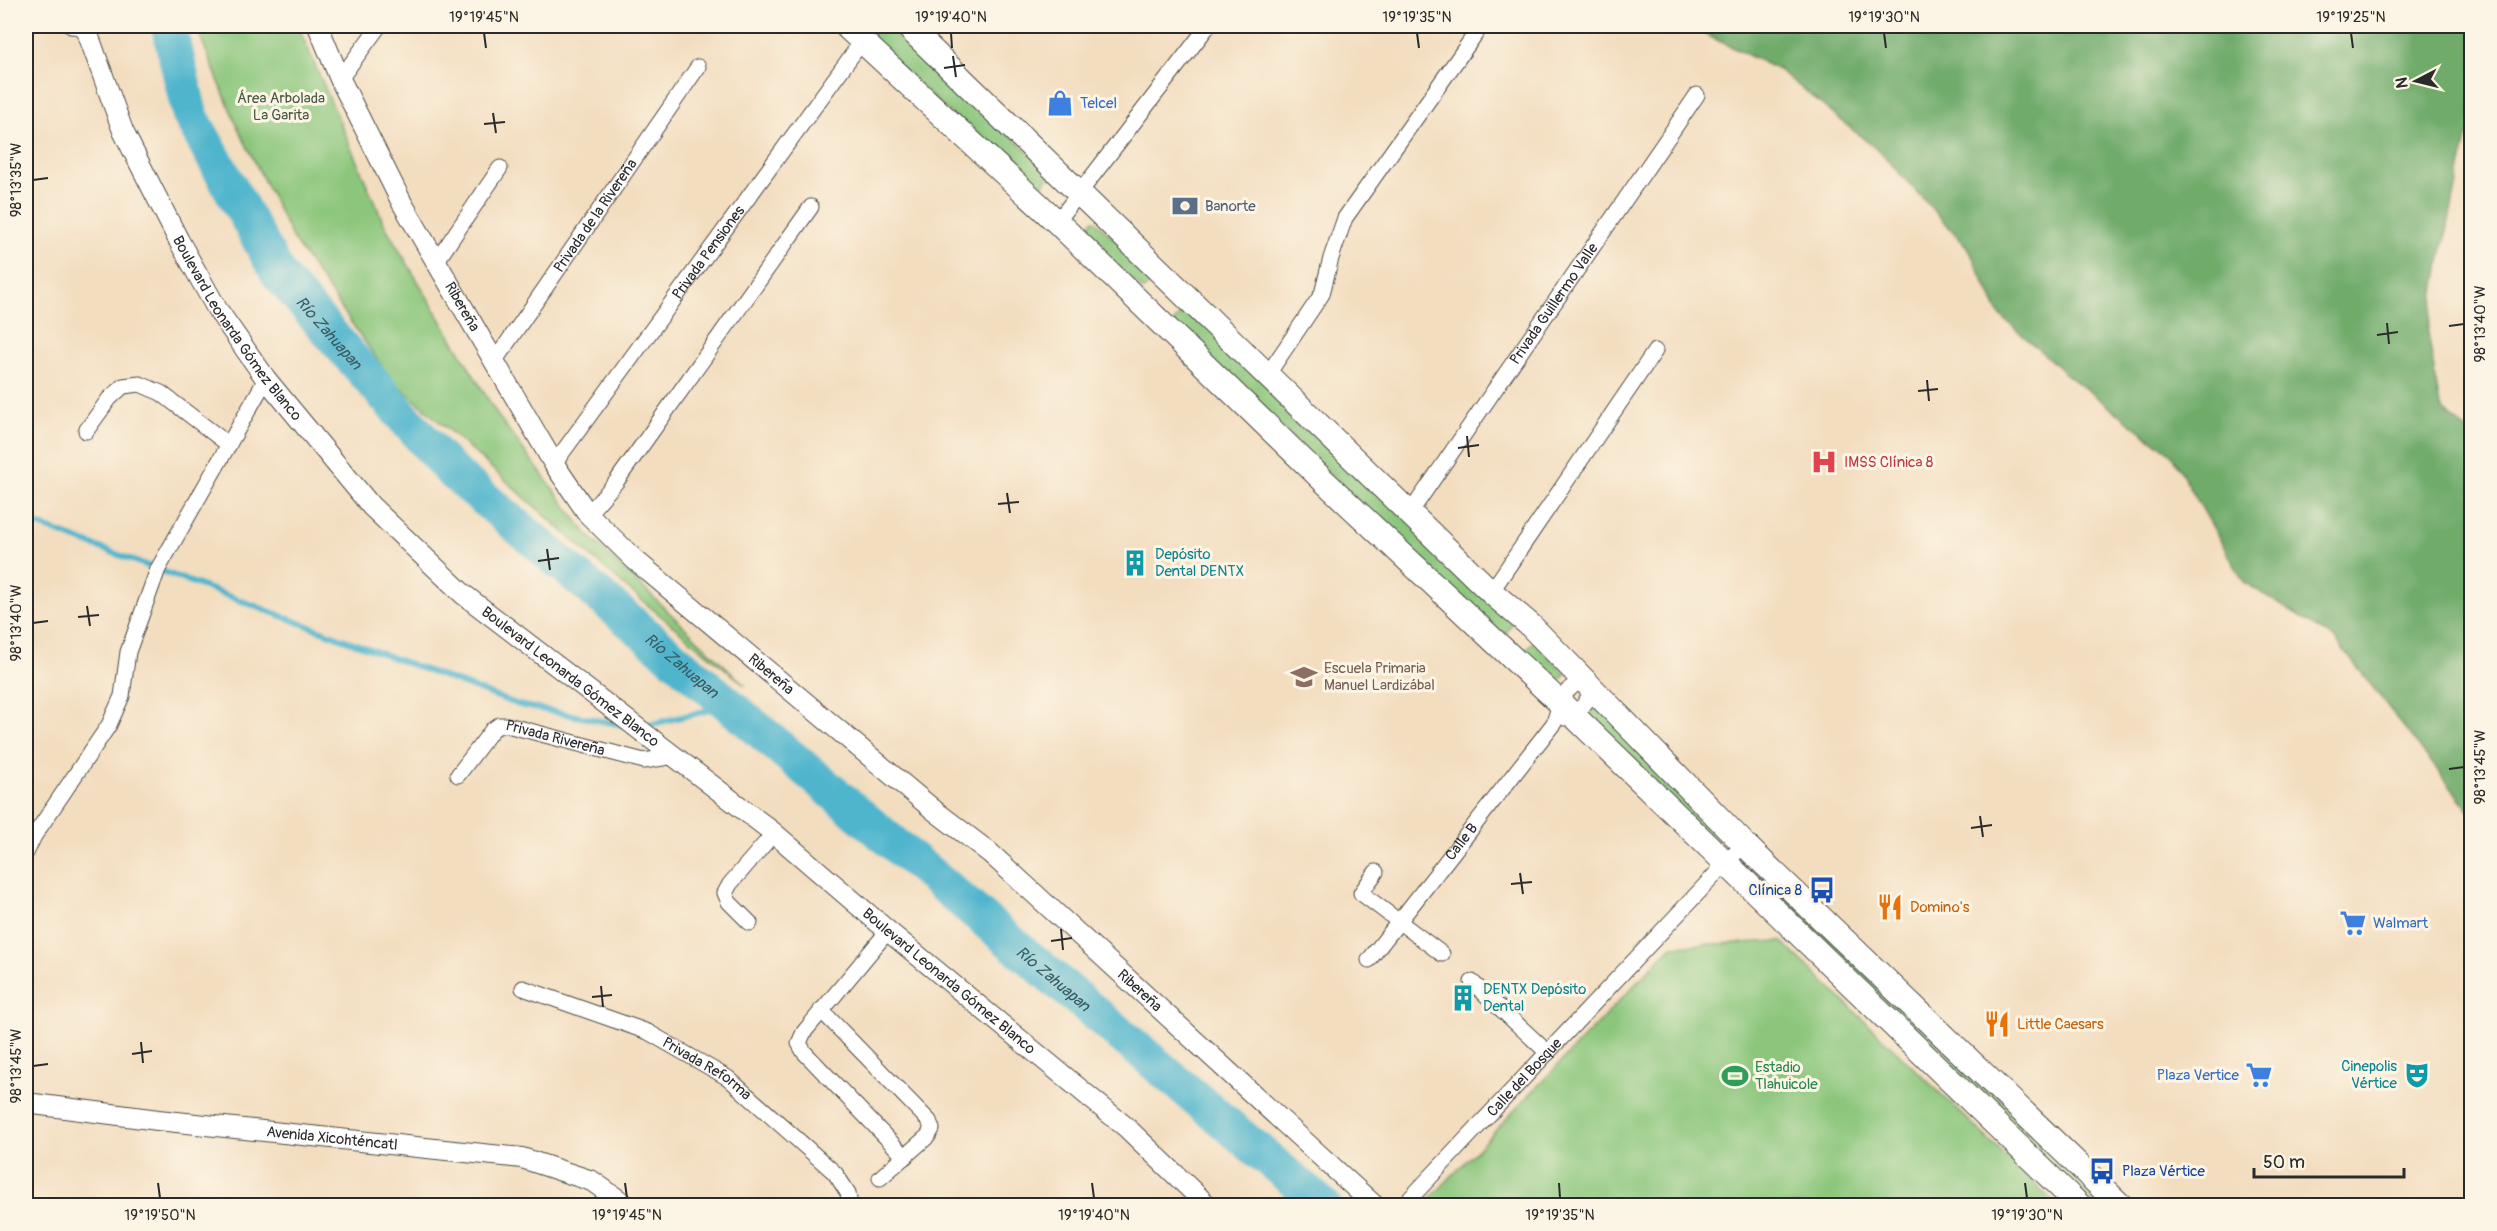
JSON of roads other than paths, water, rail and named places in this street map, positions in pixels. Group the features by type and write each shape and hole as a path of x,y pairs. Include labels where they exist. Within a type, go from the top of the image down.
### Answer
{"main road":[{"path":"907,26 1491,592 1531,626 1744,844 2121,1206"},
{"path":"854,33 1057,222 1562,714 1726,862 2080,1206"}],"street":[{"name":"Boulevard Leonarda Gómez Blanco","path":"80,26 123,131 179,241 217,309 266,379 371,506 463,594 774,833 888,931 1127,1128 1208,1206"},
{"name":"Ribereña","path":"318,26 340,80 402,203 554,464 588,514 635,560 935,811 990,853 1375,1206"},
{"path":"340,80 379,26"},
{"path":"1057,222 1208,26"},
{"path":"1268,374 1322,294 1331,258 1345,218 1481,26"},
{"name":"Privada Pensiones","path":"554,464 854,33"},
{"name":"Privada de la Rivereña","path":"494,362 698,67"},
{"name":"Privada Guillermo Valle","path":"1410,513 1697,95"},
{"path":"436,262 500,168"},
{"path":"588,514 616,482 811,207"},
{"path":"1491,592 1655,351"},
{"path":"26,853 34,836 109,725 122,696 128,652 158,569 266,379"},
{"path":"86,431 109,399 123,386 140,384 161,393 229,445"},
{"name":"Calle B","path":"1370,960 1562,714 1568,689 1587,684 1586,703 1579,711 1562,714"},
{"name":"Privada Rivereña","path":"458,776 492,729 499,725 644,761 675,756"},
{"path":"750,923 729,902 725,893 730,884 774,833"},
{"name":"Calle del Bosque","path":"1403,1206 1744,844"},
{"path":"1376,872 1360,893 1401,921 1442,954"},
{"path":"888,931 821,1010 799,1042 804,1052 905,1157"},
{"path":"1472,982 1548,1053"},
{"name":"Privada Reforma","path":"523,988 648,1032 728,1078 835,1173 848,1192 850,1206"},
{"path":"821,1010 929,1121 932,1129 928,1136 880,1178"},
{"name":"Avenida Xicohténcatl","path":"26,1103 158,1120 522,1158 592,1181 627,1206"}],"waterway":[{"name":"Río Zahuapan","path":"169,26 190,115 279,275 448,468 1324,1206"},
{"path":"26,523 31,522 519,705 623,725"},
{"path":"641,727 729,705"}],"place":[{"name":"Telcel","path":"1060,103"},
{"name":"Banorte","path":"1185,206"},
{"name":"IMSS Clínica 8","path":"1824,462"},
{"name":"Depósito Dental DENTX","path":"1135,563"},
{"name":"Escuela Primaria Manuel Lardizábal","path":"1304,677"},
{"name":"Clínica 8","path":"1822,890"},
{"name":"Domino's","path":"1890,907"},
{"name":"Walmart","path":"2353,923"},
{"name":"DENTX Depósito Dental","path":"1463,998"},
{"name":"Little Caesars","path":"1997,1024"},
{"name":"Plaza Vertice","path":"2259,1075"},
{"name":"Cinepolis Vértice","path":"2417,1075"},
{"name":"Estadio Tlahuicole","path":"1735,1076"},
{"name":"Plaza Vértice","path":"2102,1171"}],"park label":[{"name":"Área Arbolada La Garita","path":"281,106"}]}
